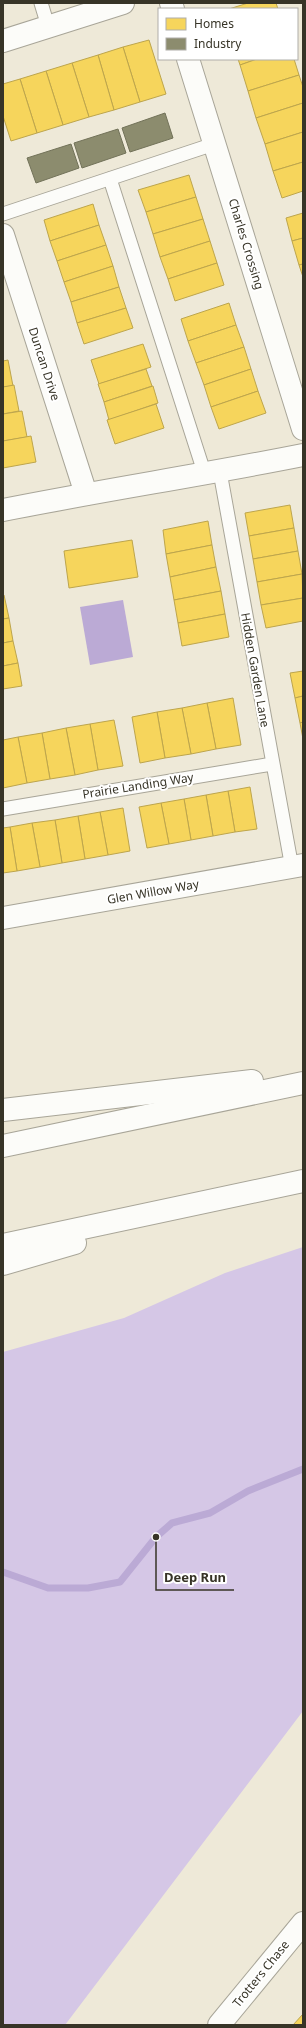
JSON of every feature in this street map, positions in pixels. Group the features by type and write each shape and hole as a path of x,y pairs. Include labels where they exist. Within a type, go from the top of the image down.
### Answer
{"main road":[{"path":"3,40 123,3"},
{"name":"Charles Crossing","path":"188,60 303,429"},
{"name":"Duncan Drive","path":"3,235 7,262 86,494"},
{"path":"3,510 86,494 212,473 303,455"},
{"name":"Glen Willow Way","path":"3,918 297,866"},
{"path":"3,1110 303,1075"},
{"path":"3,1146 303,1083"},
{"path":"3,1245 303,1181"},
{"path":"3,1264 260,1191"},
{"name":"Trotters Chase","path":"219,2025 303,1923"}],"lane":[{"path":"41,3 48,26"},
{"path":"3,214 214,144"},
{"name":"Hidden Garden Lane","path":"110,179 212,473 272,764 297,866"},
{"name":"Prairie Landing Way","path":"3,808 272,764"}],"shaded area":[{"path":"123,600 133,657 90,665 80,607"},
{"path":"303,1247 303,1711 65,2025 3,2025 3,1352 124,1318 225,1273"}],"building: Homes":[{"path":"248,3 276,3 278,8 232,8"},
{"path":"149,40 166,94 140,102 123,47"},
{"path":"123,47 140,102 114,110 98,55"},
{"path":"98,55 114,110 89,117 72,63"},
{"path":"238,60 254,60 240,65"},
{"path":"254,60 294,60 299,75 248,91 240,65"},
{"path":"72,63 89,117 63,125 46,71"},
{"path":"46,71 63,125 37,133 20,79"},
{"path":"299,75 303,87 303,103 256,118 248,91"},
{"path":"20,79 37,133 11,141 3,116 3,84"},
{"path":"303,103 303,132 265,144 256,118"},
{"path":"303,132 303,162 273,171 265,144"},
{"path":"303,162 303,191 282,198 273,171"},
{"path":"189,175 196,197 146,212 138,190"},
{"path":"196,197 203,219 153,234 146,212"},
{"path":"93,204 99,225 50,241 44,220"},
{"path":"303,213 303,238 292,241 286,218"},
{"path":"203,219 210,241 160,257 153,234"},
{"path":"99,225 106,245 57,261 50,241"},
{"path":"303,238 303,264 299,265 292,241"},
{"path":"210,241 217,263 168,279 160,257"},
{"path":"106,245 113,266 64,282 57,261"},
{"path":"217,263 224,285 175,301 168,279"},
{"path":"303,264 303,277 299,265"},
{"path":"113,266 119,287 71,302 64,282"},
{"path":"119,287 126,308 77,323 71,302"},
{"path":"229,303 236,325 188,341 181,319"},
{"path":"126,308 133,328 84,344 77,323"},
{"path":"236,325 244,347 196,363 188,341"},
{"path":"143,344 151,367 99,384 91,360"},
{"path":"244,347 251,369 204,385 196,363"},
{"path":"8,360 13,386 3,387 3,361"},
{"path":"146,369 152,386 104,402 98,384"},
{"path":"251,369 258,391 211,407 204,385"},
{"path":"14,385 19,411 3,414 3,387"},
{"path":"153,386 158,403 109,420 104,402"},
{"path":"258,391 266,413 219,429 211,407"},
{"path":"156,404 164,428 115,444 107,420"},
{"path":"22,411 27,437 3,441 3,414"},
{"path":"31,436 36,462 3,468 3,441"},
{"path":"290,505 294,528 249,536 245,513"},
{"path":"208,521 212,545 166,554 163,530"},
{"path":"294,528 298,551 253,559 249,536"},
{"path":"132,540 138,577 69,588 64,551"},
{"path":"212,545 216,567 170,577 166,554"},
{"path":"298,551 302,574 257,582 253,559"},
{"path":"216,567 221,591 174,600 170,577"},
{"path":"302,574 303,598 261,605 257,582"},
{"path":"221,591 225,614 178,623 174,600"},
{"path":"4,595 9,618 3,619 3,596"},
{"path":"303,598 303,621 266,628 261,605"},
{"path":"225,614 229,637 182,646 178,623"},
{"path":"9,618 13,641 3,643 3,619"},
{"path":"13,641 18,663 3,666 3,643"},
{"path":"18,663 22,686 3,689 3,666"},
{"path":"303,671 303,696 295,698 290,673"},
{"path":"303,696 303,722 300,723 295,698"},
{"path":"233,698 241,745 216,749 207,703"},
{"path":"207,703 216,749 191,754 182,708"},
{"path":"182,708 191,754 165,758 157,712"},
{"path":"157,712 165,758 140,763 132,717"},
{"path":"114,720 123,766 98,770 90,724"},
{"path":"303,722 303,739 300,723"},
{"path":"90,724 98,770 75,775 66,728"},
{"path":"66,728 75,775 50,779 42,733"},
{"path":"42,733 50,779 27,783 18,737"},
{"path":"18,737 27,783 3,788 3,740"},
{"path":"250,787 257,829 235,832 228,791"},
{"path":"228,791 235,832 213,836 206,795"},
{"path":"206,795 213,836 191,840 184,799"},
{"path":"184,799 191,840 169,844 161,803"},
{"path":"161,803 169,844 147,848 139,807"},
{"path":"123,808 130,851 108,855 100,812"},
{"path":"100,812 108,855 85,859 78,816"},
{"path":"78,816 85,859 62,863 55,820"},
{"path":"55,820 62,863 40,867 32,823"},
{"path":"32,823 40,867 17,871 10,827"},
{"path":"10,827 17,871 3,873 3,828"},
{"path":"303,2014 303,2025 293,2025"}],"building: Industry":[{"path":"165,113 173,138 130,152 122,128"},
{"path":"118,129 126,153 82,168 74,143"},
{"path":"71,144 79,168 36,183 27,158"}],"waterway":[{"path":"3,1572 48,1588 88,1588 120,1582 156,1537 172,1523 210,1513 248,1491 303,1469"}],"place":[{"name":"Deep Run","path":"156,1537"}]}
